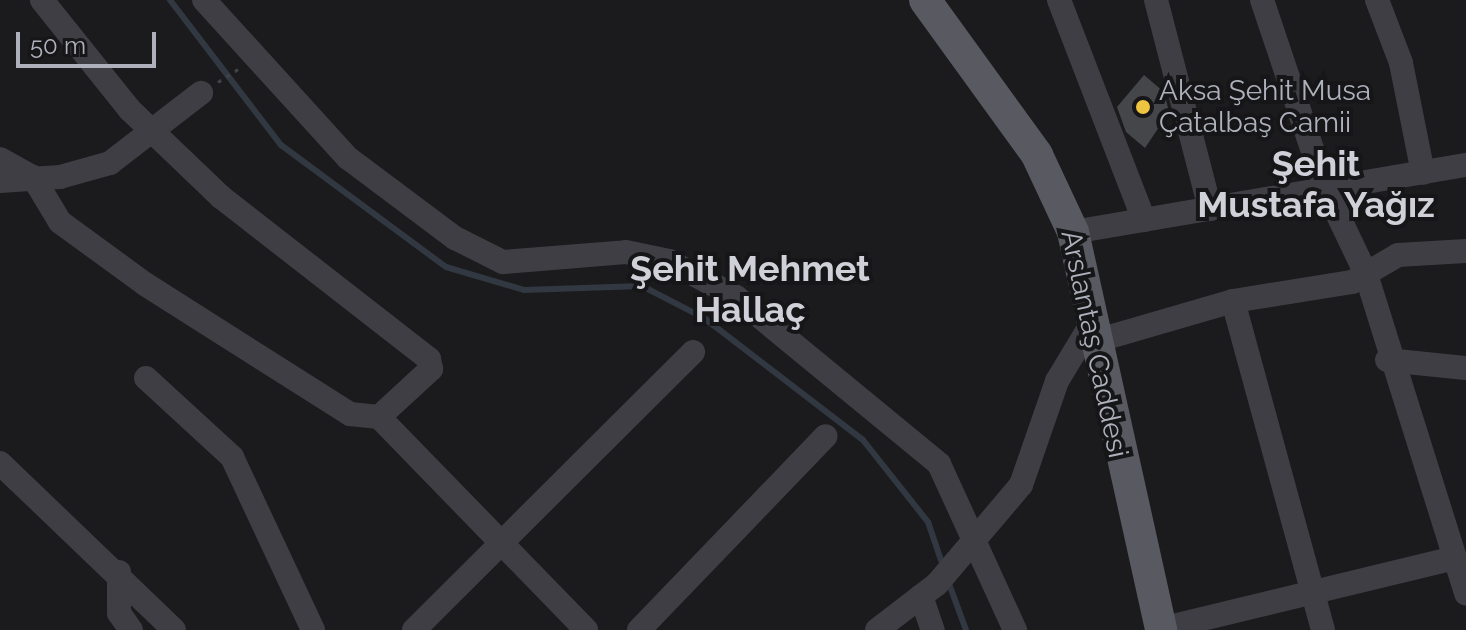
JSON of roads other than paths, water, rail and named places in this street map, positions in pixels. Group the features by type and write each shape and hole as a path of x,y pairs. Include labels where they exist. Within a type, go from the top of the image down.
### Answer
{"main road":[{"name":"Arslantaş Caddesi","path":"925,0 1037,155 1073,232 1091,335 1161,630"}],"street":[{"path":"42,0 151,129 221,197 429,359 431,369 379,417"},
{"path":"204,0 326,137 455,238 503,262 626,252 669,261 736,297 939,464 969,544 1015,630"},
{"path":"1059,0 1144,220"},
{"path":"1156,0 1210,209"},
{"path":"1262,0 1326,190 1366,274 1387,360 1466,594"},
{"path":"1377,0 1401,63 1423,173"},
{"path":"0,181 110,163 201,93"},
{"path":"0,159 33,177 60,222 145,284 340,408 379,417 501,538 586,630"},
{"path":"1073,232 1466,165"},
{"path":"877,630 929,590 1021,485 1057,381 1091,335 1233,301 1366,274 1398,255 1466,251"},
{"path":"1233,301 1323,630"},
{"path":"414,630 501,538 693,352"},
{"path":"1387,360 1466,368"},
{"path":"146,378 232,457 313,630"},
{"path":"639,630 826,436"},
{"path":"0,463 119,572 174,630"},
{"path":"1161,630 1454,558"},
{"path":"119,572 119,613 131,630"},
{"path":"929,590 933,630"}],"waterway":[{"path":"170,0 281,145 446,267 524,290 642,286 704,318 863,440 928,522 943,566"},
{"path":"948,581 966,630"}],"place":[{"name":"Aksa Şehit Musa Çatalbaş Camii","path":"1143,107"}],"district":[{"name":"Şehit Mustafa Yağız","path":"1316,184"},
{"name":"Şehit Mehmet Hallaç","path":"750,288"}]}
